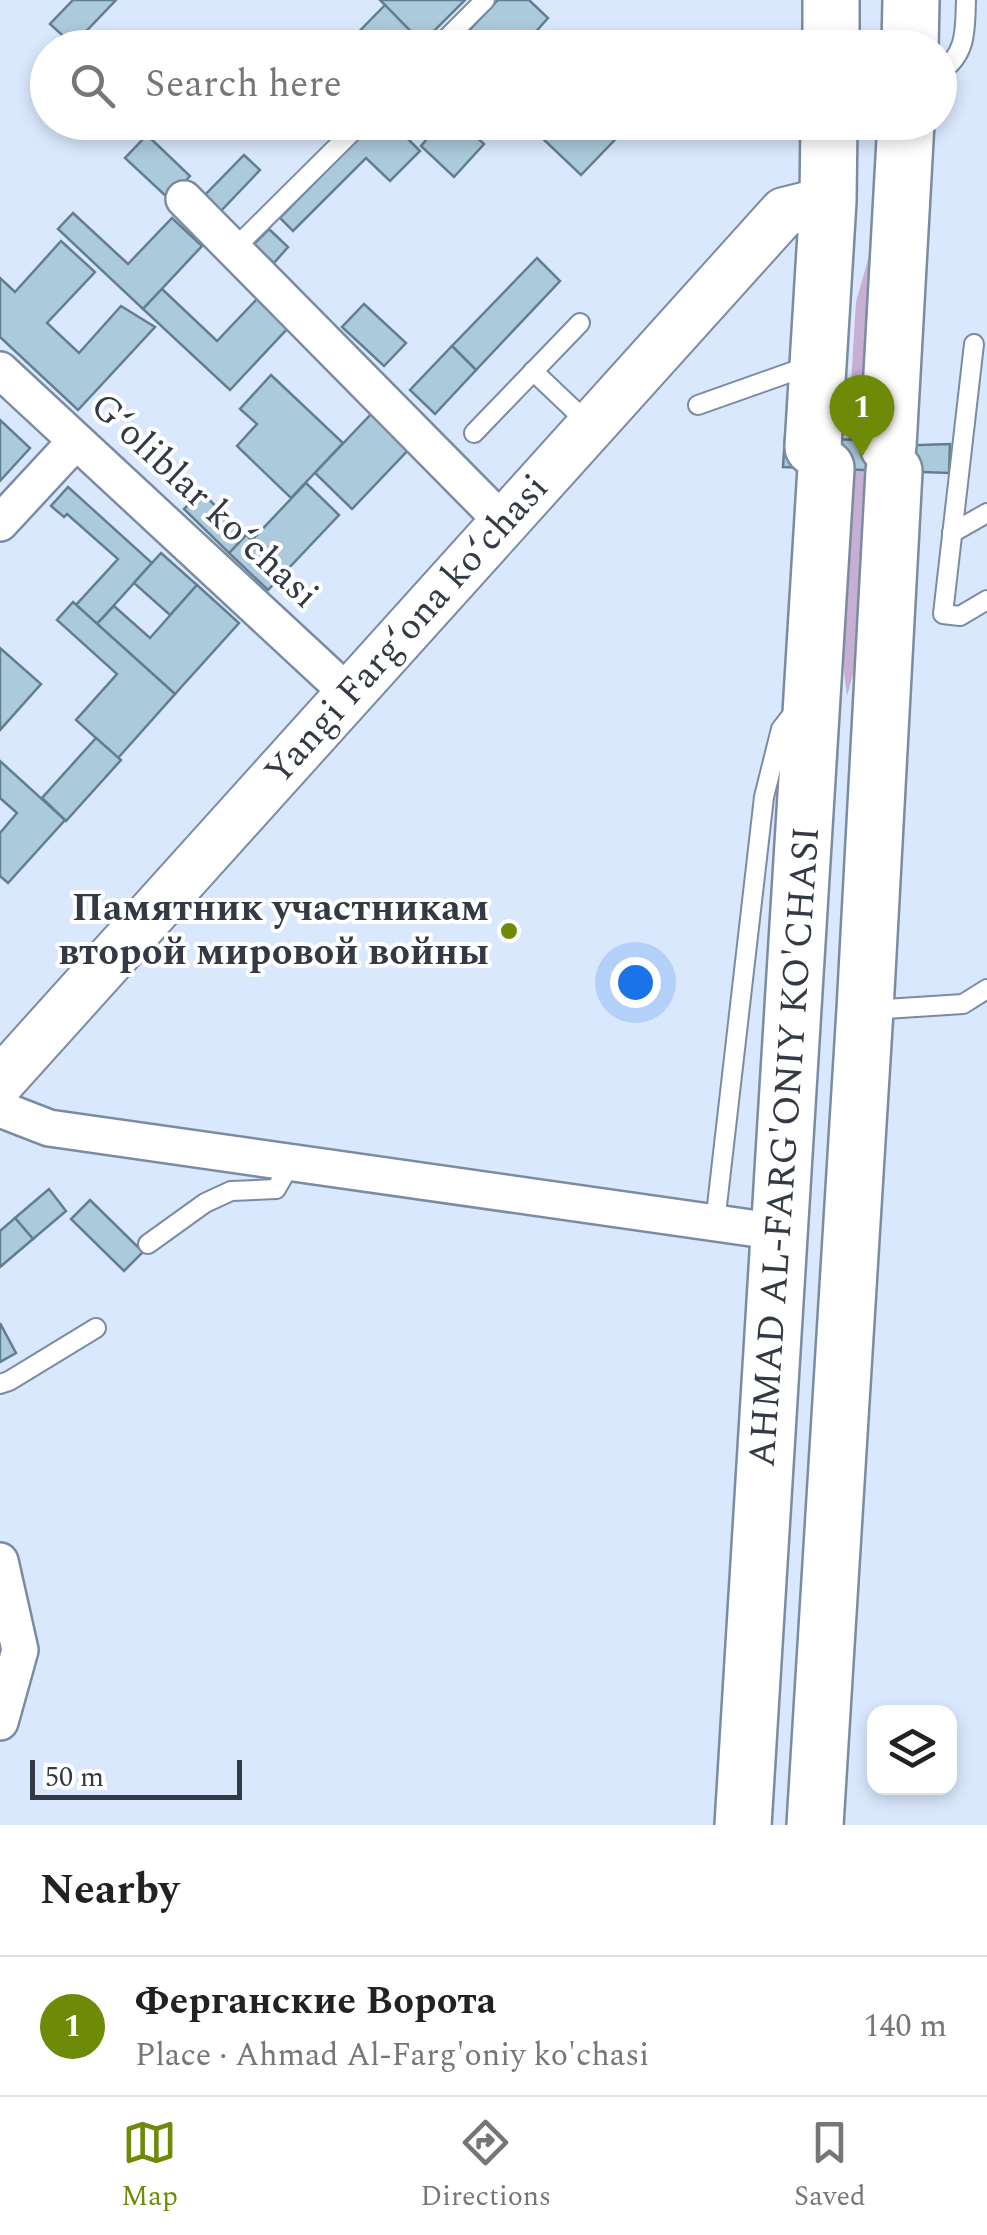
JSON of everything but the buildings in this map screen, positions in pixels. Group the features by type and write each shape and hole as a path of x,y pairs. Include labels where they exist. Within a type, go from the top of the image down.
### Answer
{"highway":[{"path":"830,30 831,0"},
{"path":"910,0 910,30"},
{"name":"AHMAD AL-FARG'ONIY KO'CHASI","path":"743,1825 813,686 820,458 818,362 830,140"},
{"name":"AHMAD AL-FARG'ONIY KO'CHASI","path":"816,1825 865,1010 905,140"}],"main road":[{"name":"Yangi Fargʻona koʻchasi","path":"0,1082 784,212 828,201"}],"street":[{"path":"184,199 504,523"},
{"name":"Gʻoliblar koʻchasi","path":"0,370 349,694"},
{"path":"0,522 76,440"},
{"path":"0,1109 49,1128 780,1232"},
{"path":"0,1561 20,1650 0,1722"}],"lane":[{"path":"455,30 485,0"},
{"path":"957,59 965,39 966,0"},
{"path":"234,249 344,140"},
{"path":"474,433 580,323"},
{"path":"974,344 942,614 960,616 987,600"},
{"path":"698,405 818,362"},
{"path":"533,372 591,427"},
{"path":"952,533 987,513"},
{"path":"715,1222 764,797 782,729 813,686"},
{"path":"865,1010 963,1004 987,989"},
{"path":"148,1244 205,1203 231,1191 276,1189 292,1162"},
{"path":"0,1384 96,1328"}],"shaded area":[{"path":"875,235 869,617 847,696 837,615 856,302"}],"place":[{"name":"Ферганские Ворота","path":"862,457"},
{"name":"Памятник участникам второй мировой войны","path":"509,931"}]}
